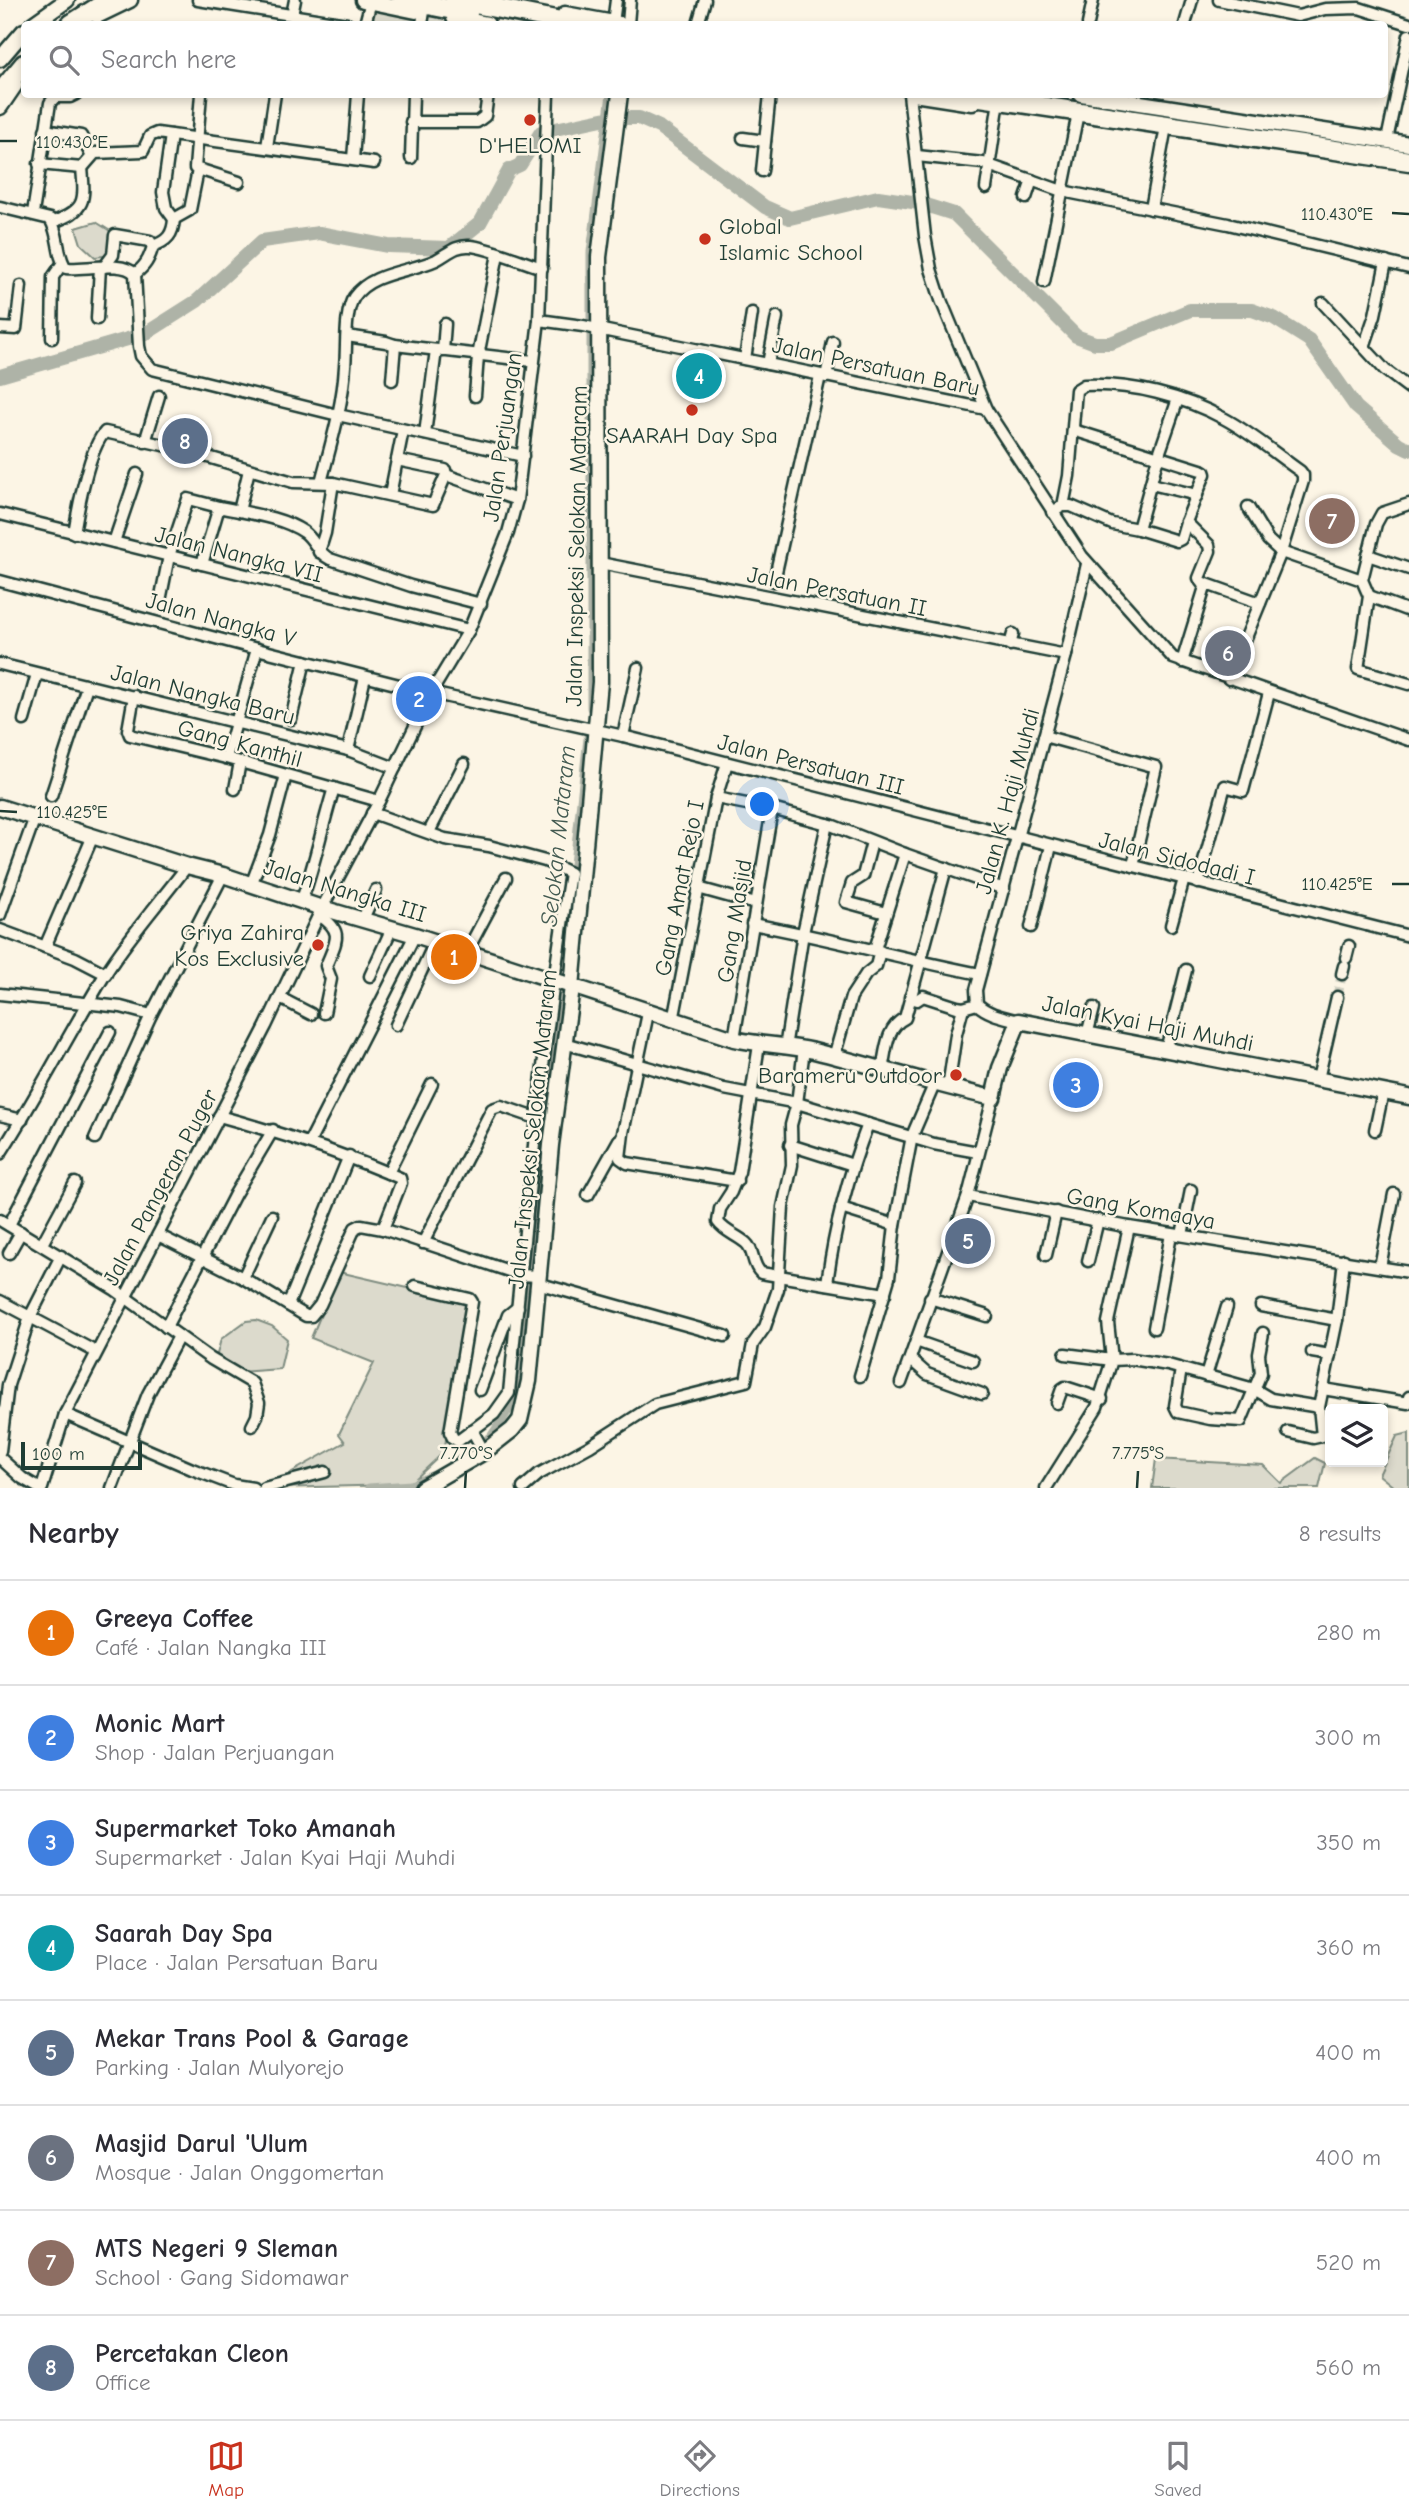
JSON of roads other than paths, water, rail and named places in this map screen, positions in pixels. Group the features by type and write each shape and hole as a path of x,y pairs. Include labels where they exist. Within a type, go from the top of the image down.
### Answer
{"highway":[{"path":"61,21 91,0"},
{"path":"76,21 109,0"},
{"path":"403,0 526,10"},
{"path":"456,0 560,21"},
{"path":"0,79 21,55"},
{"path":"0,93 21,68"},
{"path":"984,98 1240,140 1409,161"},
{"path":"1066,98 1205,116 1409,150"}],"street":[{"path":"35,21 48,0"},
{"path":"36,21 67,0"},
{"path":"85,21 130,0"},
{"path":"198,0 318,21"},
{"path":"289,18 295,0"},
{"path":"615,21 616,0"},
{"path":"628,21 630,0"},
{"path":"699,21 705,0"},
{"path":"1089,21 1093,0"},
{"path":"1186,21 1192,0"},
{"path":"1219,0 1298,16 1325,9 1359,8 1409,24"},
{"path":"365,21 367,1 423,18 491,8 526,10 596,21"},
{"path":"0,60 21,35"},
{"path":"1387,140 1409,35"},
{"path":"0,107 21,78"},
{"path":"33,213 39,164 53,98"},
{"path":"201,98 194,164 198,170 239,182"},
{"path":"267,147 271,98"},
{"path":"354,159 358,98"},
{"path":"411,158 413,98"},
{"path":"411,122 477,122 485,116 487,98"},
{"name":"Jalan Perjuangan","path":"320,912 379,801 431,693 469,630 508,533 517,500 539,320 548,98"},
{"name":"Jalan Inspeksi Selokan Mataram","path":"422,1488 512,1430 523,1412 529,1381 530,1277 564,1044 591,729 600,682 600,563 592,328 619,98"},
{"path":"762,172 770,98"},
{"path":"911,98 925,236 931,269 941,300 986,408"},
{"path":"938,98 1165,132 1240,140 1409,169"},
{"path":"1136,98 1163,100 1205,116 1409,144"},
{"path":"986,188 998,107"},
{"path":"1044,282 1077,118"},
{"path":"45,130 81,136 91,155"},
{"path":"1151,209 1165,132"},
{"path":"0,207 33,213 53,222 69,216 83,203 82,168 91,155 108,151 141,151 145,149 151,134 374,163"},
{"path":"135,274 146,265 153,246 164,242 170,236 174,219 166,208 163,192 170,135"},
{"path":"743,138 765,141"},
{"path":"917,156 991,165 1062,191 1228,225 1409,268"},
{"path":"39,164 82,168"},
{"path":"174,219 188,212 192,206 198,170"},
{"path":"1026,198 1032,180"},
{"path":"52,338 53,277 62,264 53,222"},
{"path":"97,319 102,267 113,255 115,235 150,241 153,246"},
{"path":"321,482 338,415 352,299 369,284 436,260 456,247 472,246 542,268"},
{"path":"475,396 478,356 498,254"},
{"path":"1363,347 1375,315 1386,262"},
{"path":"62,264 69,268 125,267 135,274"},
{"path":"135,274 139,346 146,364 157,372 523,456"},
{"path":"0,328 16,329 21,286"},
{"path":"1323,303 1385,370 1409,388"},
{"path":"745,359 752,313"},
{"path":"768,364 777,317"},
{"name":"Jalan Persatuan Baru","path":"539,320 592,328 986,408 1087,564 1168,654 1229,679 1409,740"},
{"path":"425,434 445,324"},
{"path":"347,336 439,351 533,361"},
{"path":"774,581 833,342"},
{"path":"392,380 395,345"},
{"path":"696,366 700,350"},
{"path":"1063,506 1069,476 1076,390 1080,386 1090,384 1143,389 1178,399 1227,420 1303,475 1281,552 1229,679"},
{"path":"145,442 159,396"},
{"path":"1138,529 1178,399"},
{"path":"390,495 403,430"},
{"path":"1052,512 1063,506 1071,506 1112,524 1179,541 1205,474 1204,471 1073,430"},
{"path":"74,533 79,503 103,433 181,449 293,482 333,483 433,505 446,475"},
{"path":"397,460 443,469 446,475 517,500"},
{"path":"239,511 249,470"},
{"path":"114,542 137,474"},
{"path":"319,552 326,533 333,483"},
{"path":"1151,484 1197,495"},
{"path":"161,596 169,556 188,499 292,525 312,538 319,552 330,559 411,586 481,604"},
{"path":"1409,504 1388,510 1378,517 1362,580 1369,596 1358,670 1409,684"},
{"path":"202,564 219,507"},
{"path":"1248,508 1268,540 1281,552 1362,580"},
{"name":"Jalan Nangka VII","path":"0,514 469,630"},
{"path":"1186,522 1209,545 1210,551 1199,579 1260,603"},
{"path":"1368,555 1409,569"},
{"name":"Jalan Persatuan II","path":"600,563 1066,655"},
{"name":"Jalan K. Haji Muhdi","path":"977,1004 976,990 980,974 1066,655 1087,564"},
{"name":"Jalan Nangka V","path":"0,581 431,693"},
{"path":"1182,662 1206,584"},
{"path":"1369,596 1409,611"},
{"path":"1010,645 1013,634"},
{"path":"226,758 257,649"},
{"path":"290,719 305,662"},
{"name":"Jalan Nangka Baru","path":"0,664 348,750 395,768"},
{"path":"623,736 638,668"},
{"path":"24,720 37,674"},
{"path":"348,750 365,677"},
{"path":"51,796 87,686"},
{"path":"431,693 591,729"},
{"path":"1198,883 1225,786 1243,791 1269,693"},
{"name":"Gang Kanthil","path":"134,696 128,730 130,735 226,758 379,801"},
{"name":"Jalan Persatuan III","path":"591,729 1017,837"},
{"path":"1044,736 1156,767 1133,866"},
{"path":"235,789 240,762"},
{"name":"Gang Amat Rejo I","path":"673,1021 716,798 727,763"},
{"path":"429,832 464,764"},
{"path":"251,885 271,835 286,775"},
{"path":"301,902 311,876 334,788"},
{"path":"716,798 772,808 827,824 1004,888"},
{"name":"Jalan Nangka III","path":"0,807 223,875 301,902 320,912 363,919 415,935 648,1013"},
{"name":"Gang Masjid","path":"734,1039 772,808"},
{"path":"372,813 444,839 500,849 545,861 570,872 536,1118 530,1277 518,1307 509,1394 494,1414 474,1432 458,1440 453,1438 450,1432 472,1302 467,1298 415,1286"},
{"path":"0,915 35,817"},
{"path":"785,1048 803,933 827,824"},
{"path":"44,947 93,836"},
{"name":"Jalan Sidodadi I","path":"1017,837 1409,936"},
{"path":"872,842 863,876 852,883 846,902 886,913"},
{"path":"1031,927 1051,846"},
{"path":"834,1057 852,997 866,974 876,966 886,913 905,854"},
{"path":"0,1154 106,974 150,911 187,866"},
{"path":"881,1070 890,1031 896,1022 905,1018 946,868"},
{"path":"94,1138 151,1015 223,875"},
{"path":"466,953 506,878"},
{"path":"1171,925 1184,880"},
{"path":"698,888 756,904"},
{"path":"363,919 376,890"},
{"path":"320,912 333,924 336,931 335,943 326,966 331,979 324,1013"},
{"name":"Jalan Pangeran Puger","path":"41,1488 65,1414 280,998 320,912"},
{"path":"752,924 803,933 980,974"},
{"path":"370,976 392,928"},
{"path":"0,930 75,958 106,974"},
{"path":"309,1143 415,935"},
{"path":"396,1025 435,942"},
{"path":"1344,966 1349,946"},
{"path":"1166,1050 1186,970"},
{"path":"0,993 121,1007 151,1015"},
{"path":"910,997 917,1000 923,996 963,1008 977,1004 990,1013 1019,1021"},
{"path":"1318,1079 1337,997"},
{"path":"280,998 311,1014"},
{"path":"860,1376 884,1294 912,1136 941,1086 963,1008"},
{"path":"1087,1035 1094,1008"},
{"path":"737,1181 626,1163 620,1157 648,1013 734,1039 759,1045 804,1049 993,1098 968,1196 901,1383"},
{"name":"Jalan Kyai Haji Muhdi","path":"993,1098 1000,1068 1019,1021 1409,1097"},
{"path":"110,1032 5,1223 125,1296 211,1359 244,1377 255,1387 259,1403 252,1426"},
{"path":"564,1044 636,1066 797,1102 934,1144 978,1152"},
{"path":"759,1045 737,1181 720,1209 718,1222 722,1228 751,1249 754,1266 758,1271 884,1294"},
{"path":"523,1488 539,1474 590,1446 655,1404 746,1381 753,1343 771,1313 779,1275 783,1207 790,1179 791,1125 804,1049"},
{"path":"388,1173 432,1084"},
{"path":"1375,1130 1383,1092"},
{"path":"423,1243 492,1109 500,1107 536,1118"},
{"path":"0,1115 22,1120"},
{"path":"219,1116 273,1130 349,1156 400,1178 401,1183 383,1229"},
{"path":"827,1284 832,1245 841,1208 867,1124"},
{"path":"166,1327 235,1194 273,1130"},
{"path":"589,1195 623,1133"},
{"path":"790,1144 853,1165"},
{"path":"288,1305 349,1156"},
{"path":"42,1244 75,1184"},
{"path":"1154,1328 1191,1190"},
{"path":"1380,1267 1394,1194"},
{"name":"Gang Komaaya","path":"968,1196 1129,1227 1409,1272"},
{"path":"841,1208 895,1225"},
{"path":"1046,1255 1056,1212"},
{"path":"243,1278 272,1216"},
{"path":"1088,1261 1098,1220"},
{"path":"158,1235 243,1278 306,1316 311,1316 320,1305 355,1228 361,1225 383,1229 725,1336"},
{"path":"1046,1488 1102,1399 1112,1360 1108,1322 1129,1227"},
{"path":"9,1253 21,1232"},
{"path":"0,1451 4,1383 30,1317 61,1256"},
{"path":"1287,1432 1313,1438 1322,1436 1319,1407 1337,1320 1344,1260"},
{"path":"930,1298 987,1316"},
{"path":"0,1301 96,1352"},
{"path":"1261,1306 1337,1320"},
{"path":"480,1390 508,1315 518,1307"},
{"path":"1206,1376 1227,1307"},
{"path":"1181,1369 1175,1406 1178,1412 1241,1422 1261,1373 1259,1354 1263,1333"},
{"path":"112,1488 148,1394 179,1336"},
{"path":"916,1340 973,1361"},
{"path":"1312,1352 1330,1355"},
{"path":"1065,1354 1112,1360 1132,1359 1181,1369 1254,1389 1271,1399 1319,1407"},
{"path":"910,1359 927,1374 982,1394"},
{"path":"1057,1404 1065,1387 1102,1399"},
{"path":"1323,1389 1408,1403 1409,1397"},
{"path":"65,1414 234,1485 253,1488"},
{"path":"474,1432 483,1451"},
{"path":"0,1458 22,1478 41,1488"},
{"path":"264,1488 326,1472"}],"waterway":[{"name":"Selokan Mataram","path":"591,708 591,252 610,98"},
{"path":"0,376 145,334 197,301 262,241 319,233 388,246 449,248 480,223 509,170 520,165 541,132 607,118 639,118 659,127 765,207 790,218 878,197 919,203 954,214 1076,336 1095,343 1111,343 1190,310 1252,310 1274,318 1309,340 1356,407 1399,444 1409,449"},
{"name":"Selokan Mataram","path":"572,882 589,729"},
{"name":"Selokan Mataram","path":"462,1458 491,1437 516,1398 570,899"},
{"name":"Selokan Mataram","path":"369,1488 411,1485 431,1476"}],"tunnel":[{"path":"1337,997 1342,974"}],"place":[{"name":"D'HELOMI","path":"530,120"},
{"name":"Global Islamic School","path":"705,239"},
{"name":"Saarah Day Spa","path":"699,376"},
{"name":"SAARAH Day Spa","path":"692,410"},
{"name":"Percetakan Cleon","path":"185,441"},
{"name":"MTS Negeri 9 Sleman","path":"1332,521"},
{"name":"Masjid Darul 'Ulum","path":"1228,653"},
{"name":"Monic Mart","path":"419,699"},
{"name":"Griya Zahira Kos Exclusive","path":"318,945"},
{"name":"Greeya Coffee","path":"454,957"},
{"name":"Barameru Outdoor","path":"956,1075"},
{"name":"Supermarket Toko Amanah","path":"1076,1085"},
{"name":"Mekar Trans Pool & Garage","path":"968,1241"}]}
